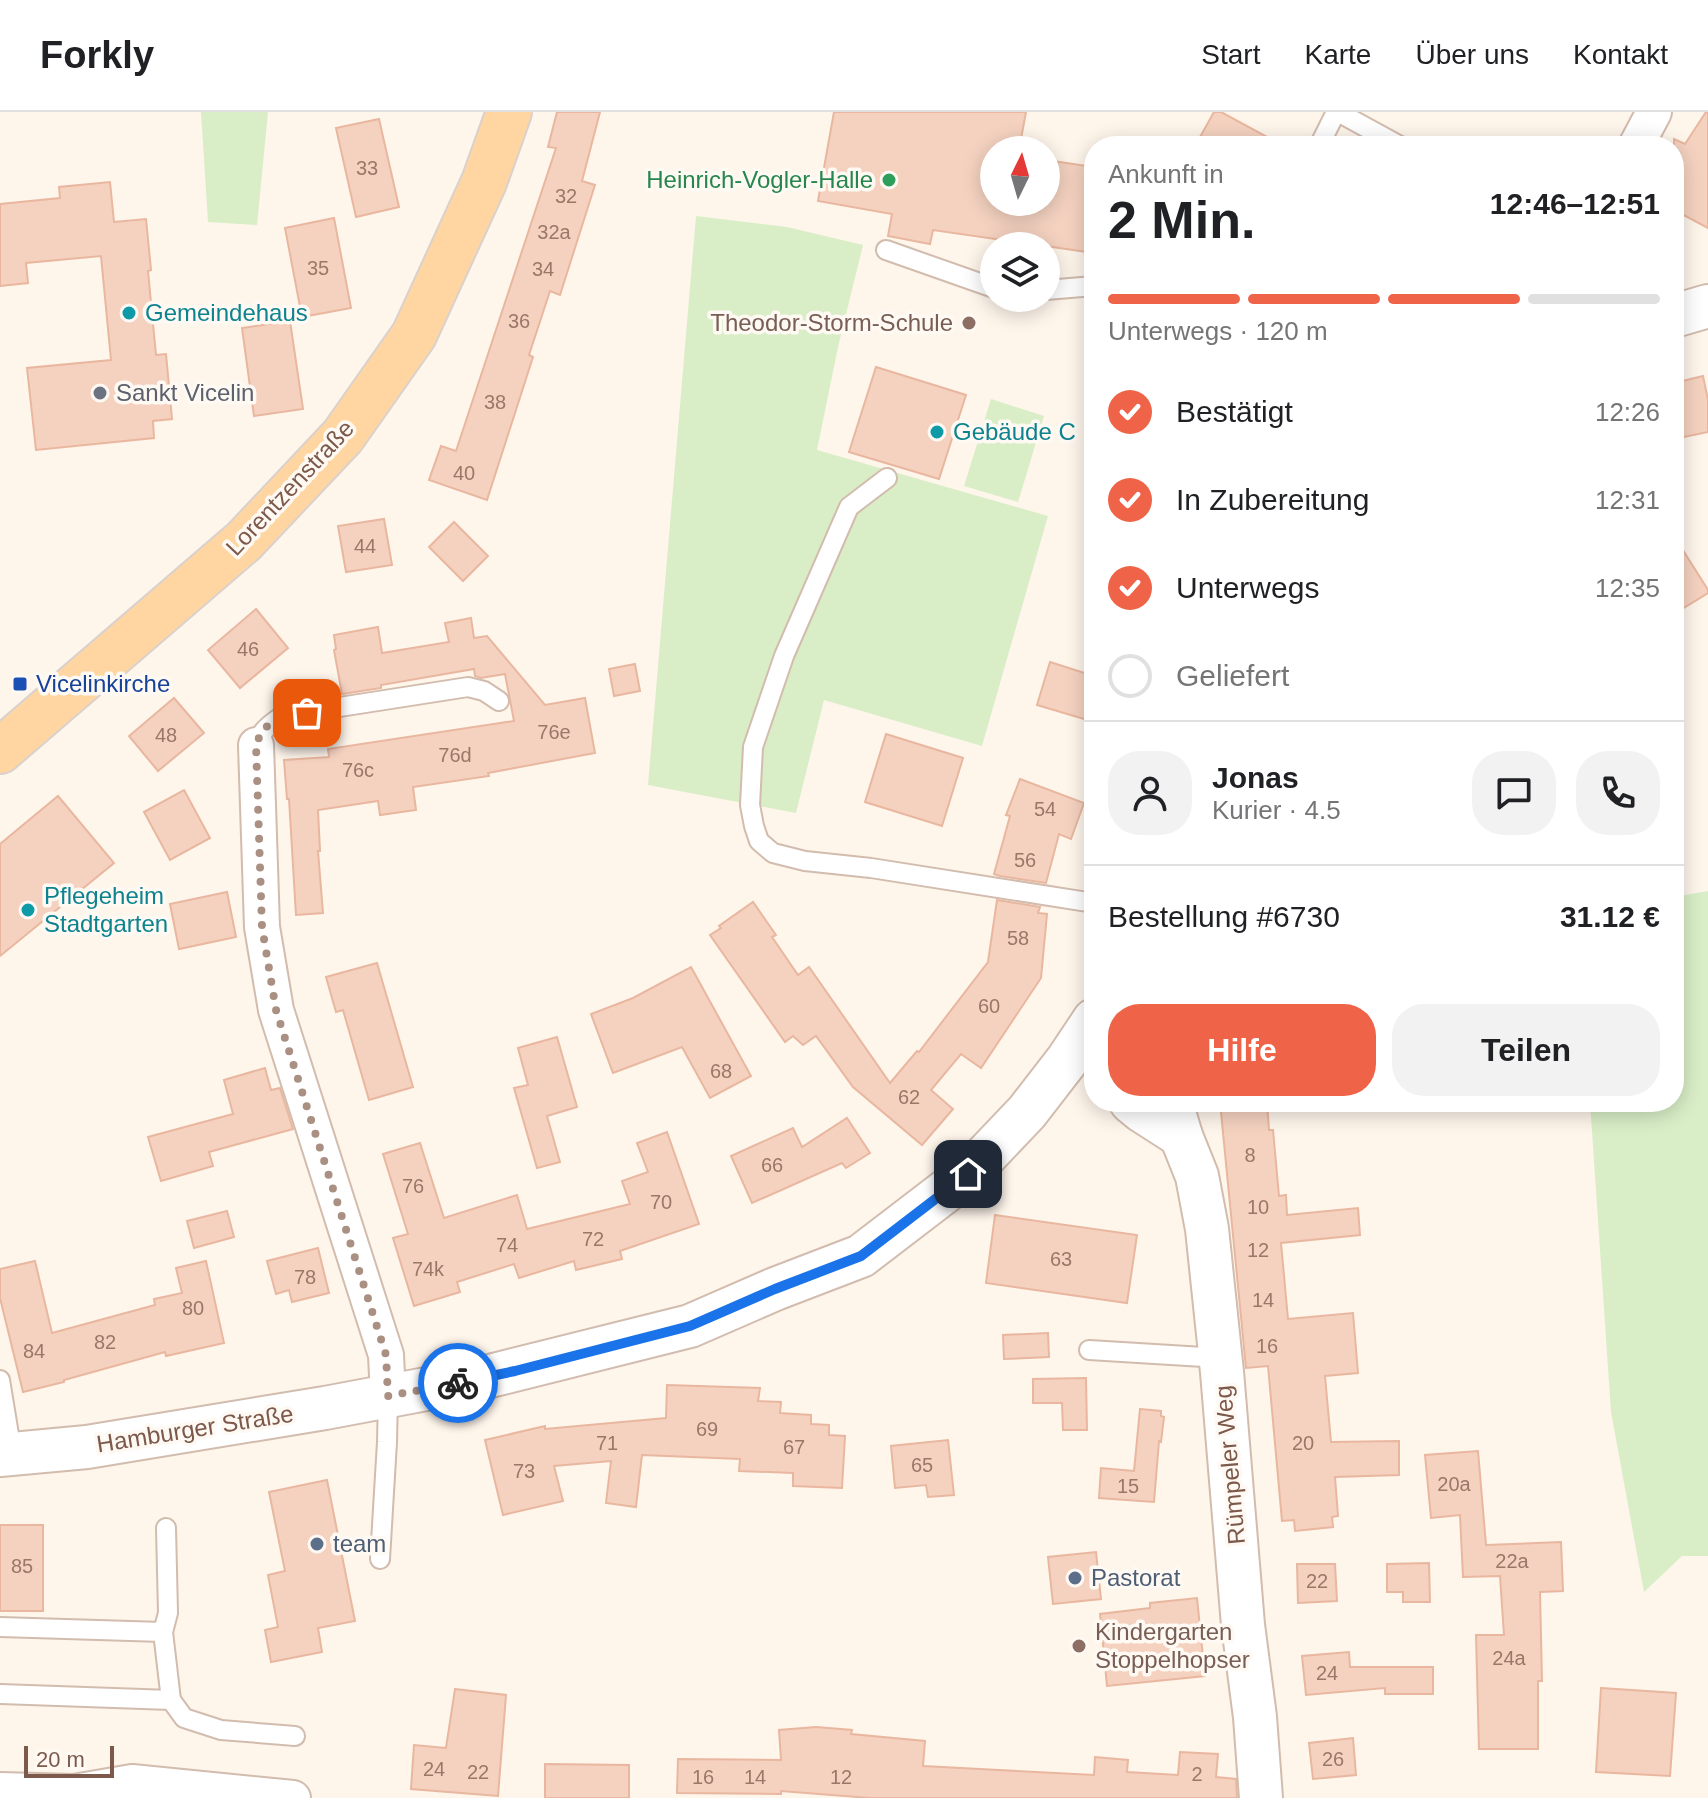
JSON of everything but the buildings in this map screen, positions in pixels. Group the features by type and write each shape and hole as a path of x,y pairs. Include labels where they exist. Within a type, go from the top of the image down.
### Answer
{"main road":[{"name":"Lorentzenstraße","path":"0,751 244,541 343,436 414,335 484,182 509,112"}],"street":[{"path":"1641,136 1654,112"},
{"path":"1684,313 1708,306"},
{"path":"256,745 262,927 276,1010 386,1355 388,1396"},
{"name":"Hamburger Straße","path":"6,1454 87,1447 491,1377 690,1326 861,1256 968,1174 1027,1112 1081,1067"},
{"name":"Rümpeler Weg","path":"1146,1112 1176,1119 1197,1176 1207,1229 1261,1798"},
{"path":"0,1790 74,1792 132,1782 293,1798"}],"lane":[{"path":"1324,136 1337,112 1381,136"},
{"path":"886,250 980,283"},
{"path":"1060,289 1084,287"},
{"path":"887,478 849,507 779,670 753,747 750,805 759,841 773,853 805,861 871,868 1084,901"},
{"path":"256,745 260,733 282,716 468,687 484,691 499,701"},
{"path":"1089,1350 1220,1358"},
{"path":"0,1380 6,1454"},
{"path":"380,1559 388,1396"},
{"path":"166,1528 168,1613 163,1632 171,1700 184,1718 221,1730 295,1736"},
{"path":"0,1627 163,1632"},
{"path":"0,1694 171,1700"}],"green space":[{"path":"201,112 268,112 257,225 208,222"},
{"path":"696,216 787,227 863,245 817,450 1048,516 982,746 824,700 796,813 648,785"},
{"path":"991,399 1044,416 1018,502 964,486"},
{"path":"1708,891 1708,1556 1682,1556 1644,1592 1611,1412 1591,1112 1684,1112 1684,895"}],"way so far":[{"path":"307,713 282,716 260,733 256,745 262,927 276,1010 386,1355 388,1396 458,1383"}],"place":[{"name":"Heinrich-Vogler-Halle","path":"889,180"},
{"name":"Gemeindehaus","path":"129,313"},
{"name":"Theodor-Storm-Schule","path":"969,323"},
{"name":"Sankt Vicelin","path":"100,393"},
{"name":"Gebäude C","path":"937,432"},
{"name":"Vicelinkirche","path":"20,684"},
{"name":"Pflegeheim Stadtgarten","path":"28,910"},
{"name":"team","path":"317,1544"},
{"name":"Pastorat","path":"1075,1578"},
{"name":"Kindergarten Stoppelhopser","path":"1079,1646"}],"route":[{"path":"458,1383 690,1326 861,1256 968,1174"}]}
